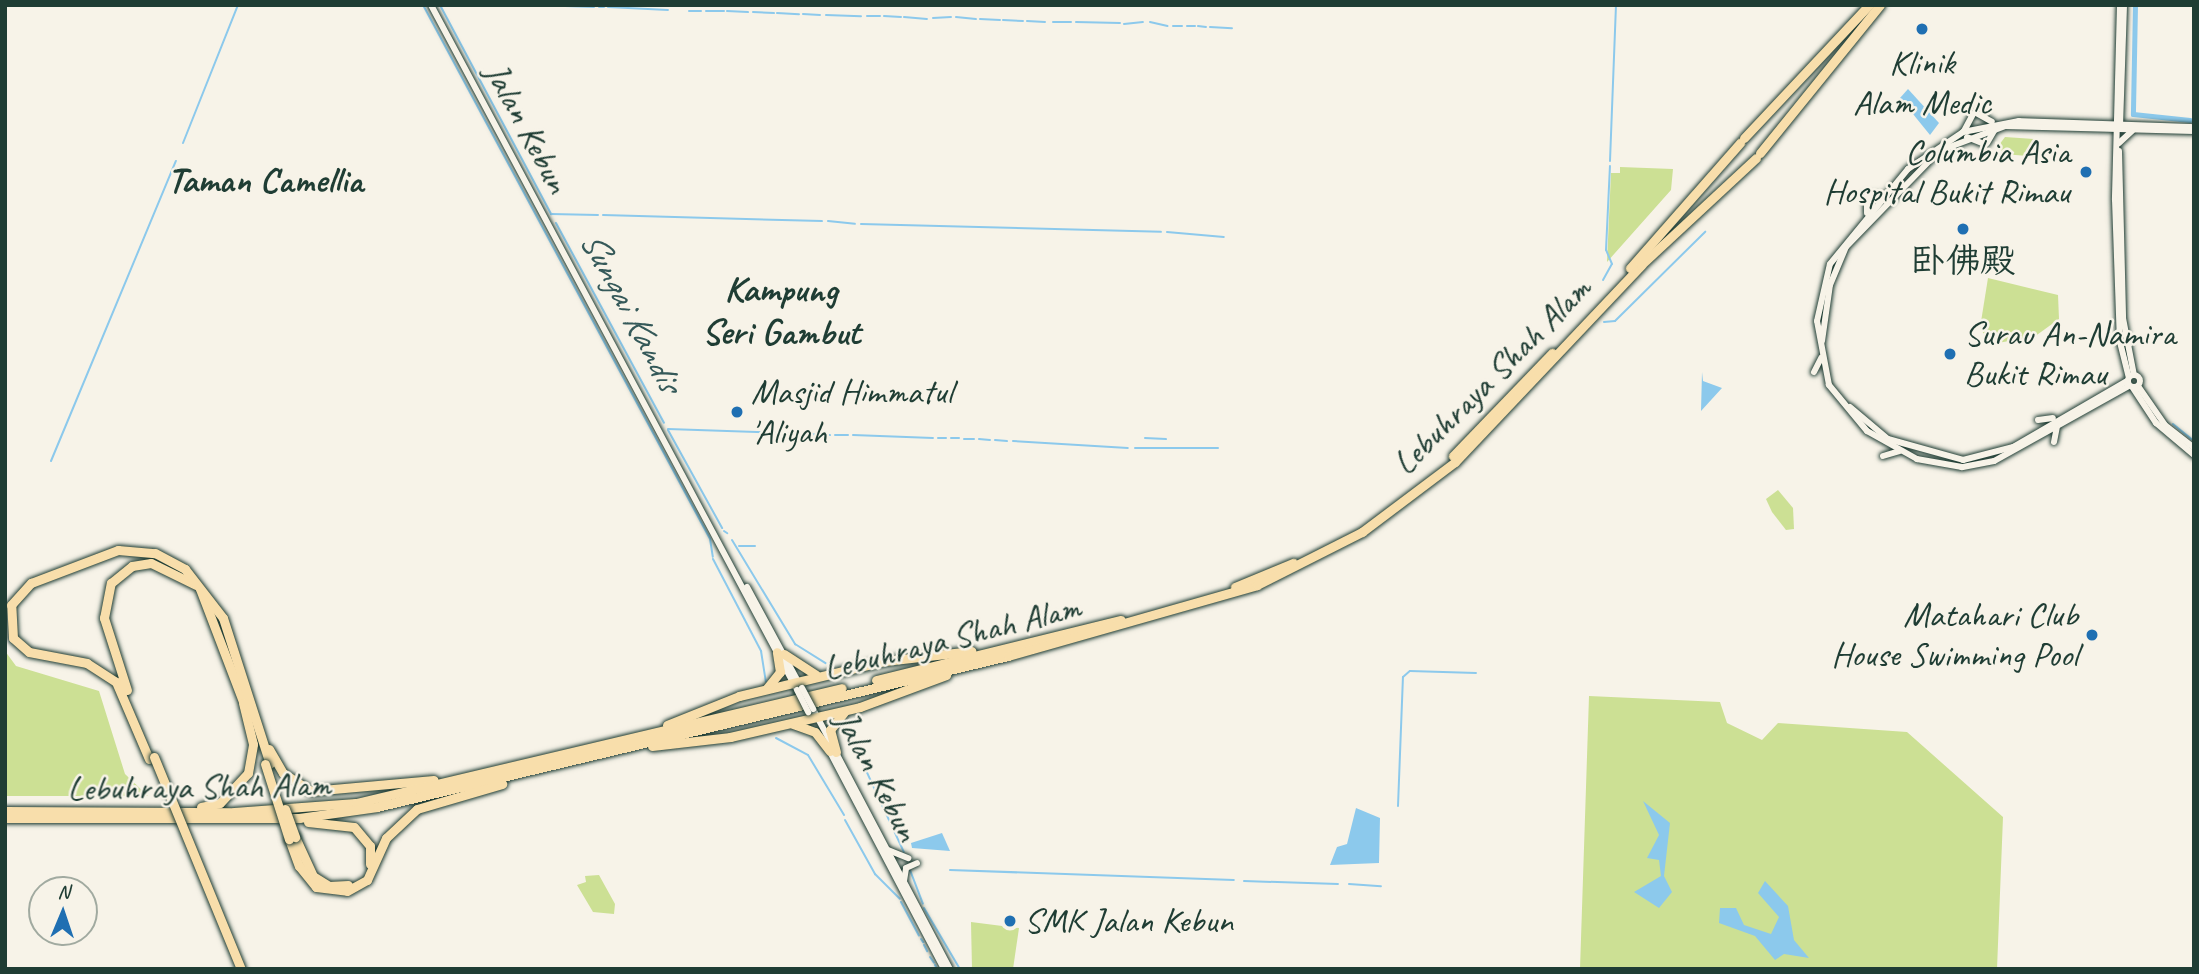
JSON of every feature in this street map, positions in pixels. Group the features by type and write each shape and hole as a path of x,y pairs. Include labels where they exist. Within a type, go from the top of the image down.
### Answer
{"highway":[{"name":"Lebuhraya Shah Alam","path":"5,811 302,809 535,762 1014,645 1227,590 1318,551 1376,515 1490,419 1869,5"},
{"name":"Lebuhraya Shah Alam","path":"5,818 150,819 335,814 589,757 1008,656 1238,592 1381,520 1475,443 1641,265 1758,155 1880,5"},
{"path":"235,969 123,690 92,665 36,655 13,638 8,619 14,600 49,574 91,558 144,551 194,576 223,618 299,866 317,887 347,891 367,880 386,838 417,809 589,757 788,724 812,714 848,710 1008,656"},
{"path":"166,561 200,589 268,764"},
{"path":"200,589 158,563 118,574 104,608 113,655 151,758 241,969"},
{"path":"615,742 763,690 798,686 821,676 1014,645"},
{"path":"780,653 800,671 821,676"},
{"path":"763,690 780,672 780,653"},
{"path":"38,811 220,803 241,786 251,764 243,703"},
{"path":"833,752 831,725 848,710"},
{"path":"253,712 279,767 311,791 418,783 535,762"},
{"path":"788,724 815,732 833,752"},
{"path":"150,819 345,823 369,842 369,866 351,885 325,885 306,868 292,838"}],"main road":[{"name":"Jalan Kebun","path":"431,5 950,969"},
{"path":"2114,170 2122,5"},
{"path":"1883,456 1880,441 1851,412 1827,380 1821,358 1817,321 1829,264 1866,215 1923,156 1964,135 1996,125 2108,121 2118,112"},
{"path":"2118,112 2137,127"},
{"path":"2132,382 2058,419 2031,440 1971,467 1934,464 1901,451 1851,412 1832,383 1822,349 1822,320 1837,262 1925,160 1964,135 1974,114 1996,125 2194,129"},
{"path":"2083,123 2117,127"},
{"path":"1964,135 1984,143 1996,125"},
{"path":"2117,127 2123,318 2132,382 2165,425 2194,448"},
{"path":"2119,143 2137,127"},
{"path":"2099,128 2112,137 2120,342 2132,382 2156,423 2194,455"},
{"path":"1866,215 1867,196 1883,196"},
{"path":"1821,358 1815,373 1827,380"},
{"path":"1880,441 1962,460 2031,440 2051,443 2058,419"},
{"path":"2031,440 2036,421 2058,419"},
{"path":"1883,456 1888,442"},
{"path":"1883,456 1901,451"},
{"name":"Jalan Kebun","path":"833,752 944,969"},
{"path":"886,849 908,858"},
{"path":"904,883 906,867 917,863"}],"green space":[{"path":"2005,137 2034,139 2041,157 2003,154 1999,145"},
{"path":"1620,167 1673,169 1671,190 1607,262 1611,173 1620,173"},
{"path":"1988,278 2058,295 2059,319 2034,337 1991,344 1980,328"},
{"path":"1778,490 1793,508 1794,529 1786,530 1766,499"},
{"path":"5,651 16,666 99,691 125,774 148,796 5,796"},
{"path":"1589,696 1720,702 1727,723 1762,740 1778,723 1907,732 2003,817 1997,969 1580,969"},
{"path":"599,875 615,904 614,914 593,912 577,885 586,882 585,876"},
{"path":"971,922 1019,928 1013,969 972,969"}],"water":[{"path":"1908,89 1939,123 1930,135 1900,98"},
{"path":"1702,372 1703,381 1722,388 1701,411"},
{"path":"1643,801 1670,823 1664,876 1672,892 1659,908 1634,892 1661,876 1659,860 1647,858 1659,835"},
{"path":"1356,808 1380,818 1379,863 1330,865 1337,847 1347,844"},
{"path":"942,833 950,851 912,848 911,843"},
{"path":"1765,881 1788,906 1794,940 1809,958 1784,954 1775,960 1755,936 1719,923 1720,908 1736,908 1744,925 1771,934 1779,917 1758,893"}],"waterway":[{"path":"183,143 238,5"},
{"path":"423,5 710,539 713,557"},
{"name":"Sungai Kandis","path":"440,5 551,214 598,215"},
{"path":"533,5 540,5"},
{"path":"1610,161 1616,5"},
{"path":"2135,5 2133,114 2190,120"},
{"path":"546,6 561,6"},
{"path":"565,6 594,7"},
{"path":"599,7 604,7"},
{"path":"608,7 668,10"},
{"path":"689,11 701,11"},
{"path":"706,11 724,11"},
{"path":"727,11 748,12"},
{"path":"753,12 774,13"},
{"path":"777,13 799,14"},
{"path":"803,14 820,15"},
{"path":"826,15 861,16"},
{"path":"867,16 880,16"},
{"path":"884,16 901,17"},
{"path":"904,17 927,19"},
{"path":"933,18 951,17"},
{"path":"956,17 976,19"},
{"path":"980,19 1000,20"},
{"path":"1003,20 1023,21"},
{"path":"1027,21 1045,22"},
{"path":"1053,22 1071,22"},
{"path":"1076,22 1120,23"},
{"path":"1124,24 1143,22"},
{"path":"1150,22 1168,26"},
{"path":"1173,26 1182,26"},
{"path":"1187,26 1195,26"},
{"path":"1198,26 1206,27"},
{"path":"1210,27 1232,28"},
{"path":"51,461 176,161"},
{"path":"1603,280 1612,264 1606,250 1610,166"},
{"path":"603,215 822,221"},
{"path":"828,221 855,224"},
{"name":"Sungai Kandis","path":"556,223 664,423"},
{"path":"861,224 1161,232"},
{"path":"1167,232 1224,237"},
{"path":"1604,322 1615,321 1705,232"},
{"path":"2173,424 2194,441"},
{"path":"668,429 784,433"},
{"name":"Sungai Kandis","path":"668,430 722,528"},
{"path":"787,433 793,433"},
{"path":"809,434 830,435"},
{"path":"835,435 848,435"},
{"path":"853,435 933,438"},
{"path":"938,438 946,438"},
{"path":"951,438 959,438"},
{"path":"1145,438 1166,439"},
{"path":"964,439 974,439"},
{"path":"979,439 990,440"},
{"path":"995,440 1007,441"},
{"path":"1013,441 1128,448"},
{"path":"1135,448 1218,448"},
{"name":"Sungai Kandis","path":"732,540 795,644 826,663"},
{"path":"739,546 755,546"},
{"path":"713,559 761,651 766,682"},
{"path":"1398,806 1403,677 1410,671 1476,673"},
{"name":"Sungai Kandis","path":"844,723 904,852"},
{"path":"776,738 808,755 844,815"},
{"path":"845,820 875,874 900,899"},
{"name":"Sungai Kandis","path":"910,870 923,904"},
{"path":"950,870 1234,880"},
{"path":"1244,881 1338,884"},
{"path":"1349,884 1381,886"},
{"path":"901,902 919,936"},
{"name":"Sungai Kandis","path":"924,908 960,969"},
{"path":"924,945 927,951"},
{"path":"930,957 934,963"},
{"path":"935,965 937,969"},
{"path":"5,968 15,969"}],"place":[{"name":"Klinik Alam Medic","path":"1922,29"},
{"name":"Columbia Asia Hospital Bukit Rimau","path":"2086,172"},
{"name":"卧佛殿","path":"1963,229"},
{"name":"Surau An-Namira Bukit Rimau","path":"1950,354"},
{"name":"Masjid Himmatul 'Aliyah","path":"737,412"},
{"name":"Matahari Club House Swimming Pool","path":"2092,635"},
{"name":"SMK Jalan Kebun","path":"1010,921"}],"district":[{"name":"Taman Camellia","path":"265,180"},
{"name":"Kampung Seri Gambut","path":"781,312"}]}
